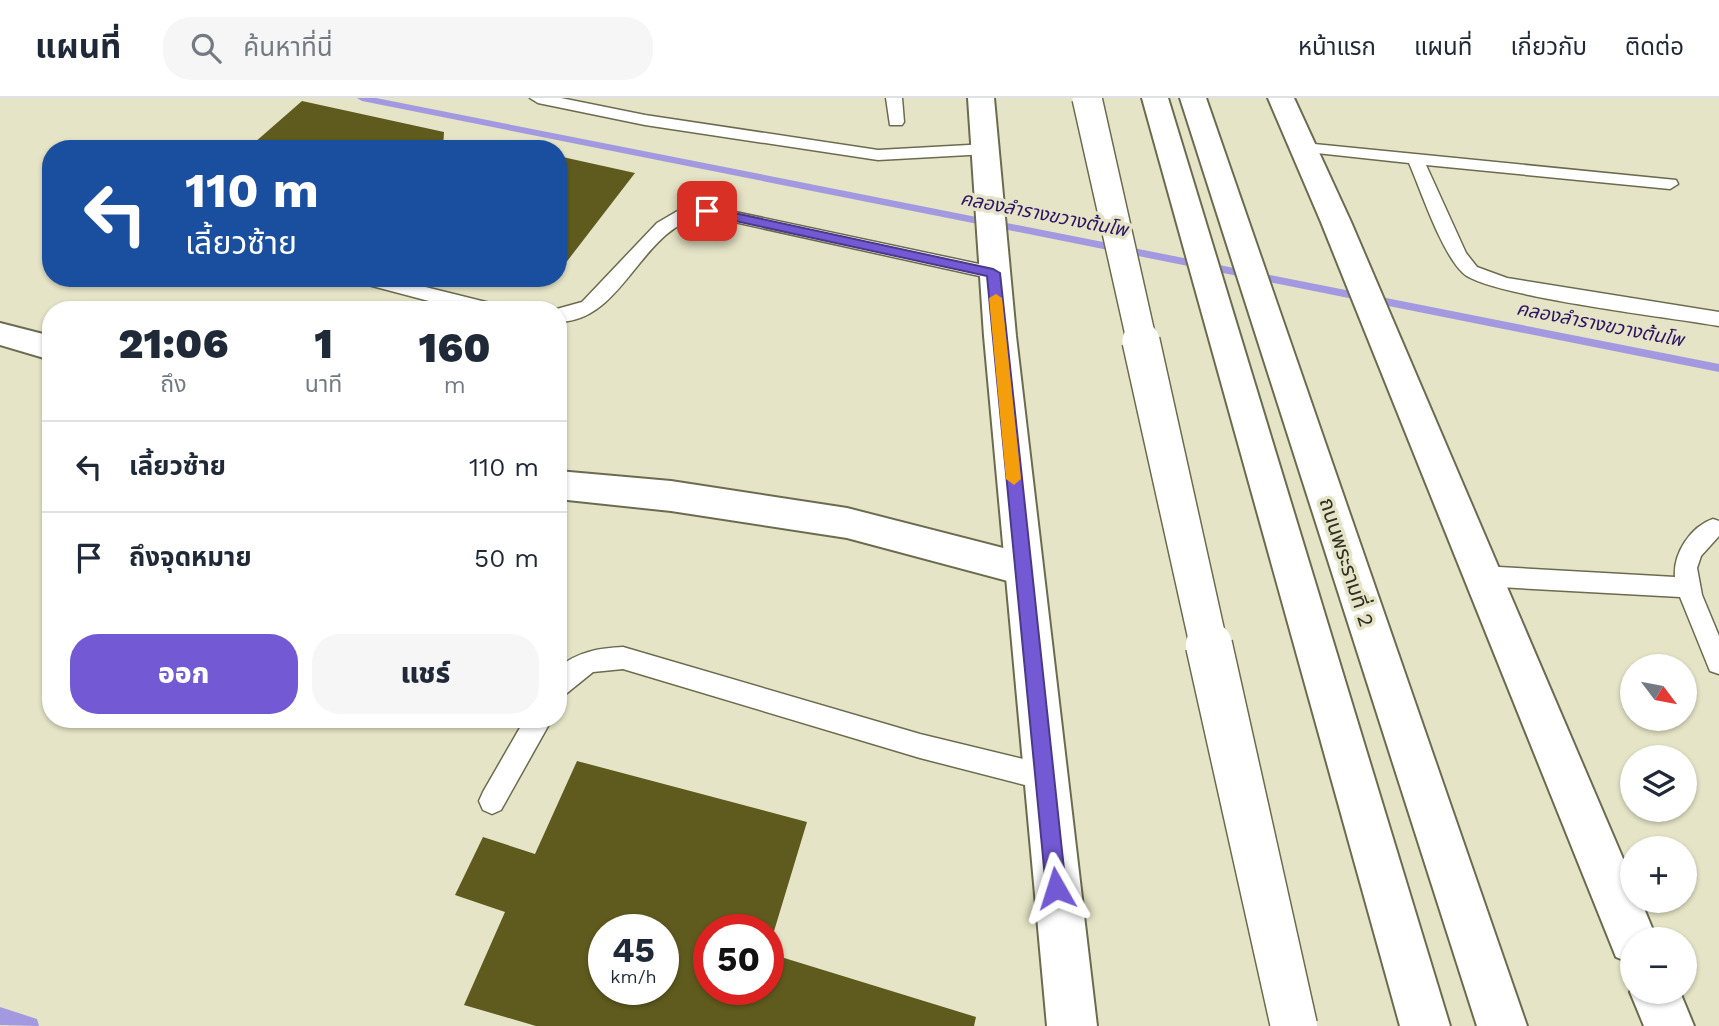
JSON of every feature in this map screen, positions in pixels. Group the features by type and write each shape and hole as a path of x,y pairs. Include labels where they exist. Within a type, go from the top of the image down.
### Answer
{"main road":[{"path":"981,98 987,149 993,273 1072,1026"},
{"path":"1087,98 1202,600 1285,1026"},
{"path":"1087,98 1294,1026"},
{"path":"1154,98 1425,1026"},
{"name":"ถนนพระรามที่ 2","path":"1193,98 1502,1026"},
{"path":"1281,98 1336,222 1628,927"},
{"path":"0,334 42,346"},
{"path":"567,486 671,496 847,523 1023,569"},
{"path":"1660,1004 1669,1026"}],"lane":[{"path":"538,98 645,120 878,155 987,149"},
{"path":"894,98 896,122"},
{"path":"1304,148 1670,184"},
{"path":"1415,159 1458,255 1471,271 1504,284 1719,319"},
{"path":"567,315 589,307 663,227 687,213 707,211 993,273"},
{"path":"399,287 454,301"},
{"path":"1713,527 1688,555 1685,569 1689,588 1719,663"},
{"path":"1481,576 1689,588"},
{"path":"567,676 578,666 596,658 623,658 920,746 1044,777"},
{"path":"492,801 534,728"}],"building":[{"path":"302,101 444,132 444,140 257,140"},
{"path":"567,158 635,173 567,261"},
{"path":"577,761 807,822 779,914 693,914 693,1005 784,1005 784,958 976,1017 974,1026 536,1026 464,1005 505,912 455,895 483,837 535,854"}],"waterway":[{"name":"คลองลำรางขวางต้นโพ","path":"362,98 1719,368"},
{"path":"0,1016 30,1026"}],"slow traffic":[{"path":"996,298 1014,479"}],"route":[{"path":"707,211 993,273 1056,888"}]}
